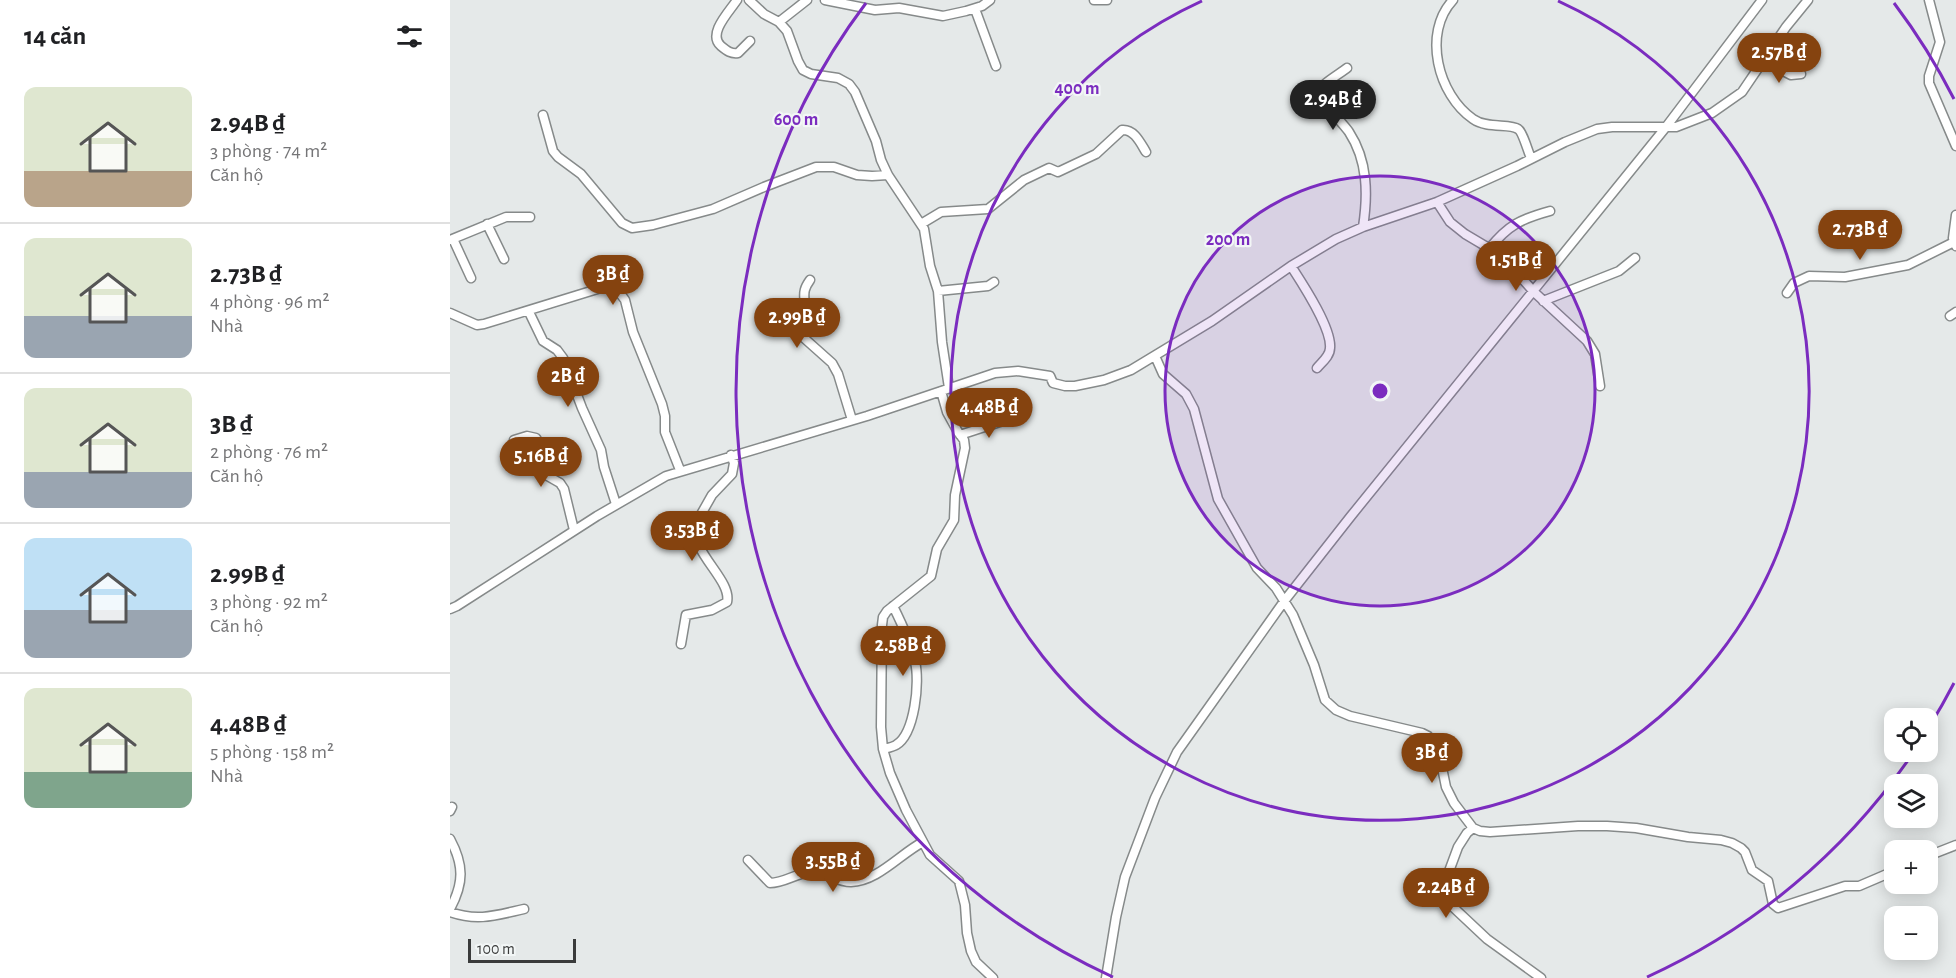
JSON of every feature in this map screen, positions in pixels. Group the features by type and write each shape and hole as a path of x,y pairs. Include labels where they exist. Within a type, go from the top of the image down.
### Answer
{"street":[{"path":"736,0 717,29 716,38 718,43 734,54 740,52 750,41"},
{"path":"750,0 787,31 803,70 811,74 838,78 849,84 855,92 888,175 924,229 930,266 938,291 948,412 966,448 955,495 954,520 937,549 931,576 887,611 882,625 881,727 883,749 895,787 930,855 959,881 965,905 971,951 976,962 993,978"},
{"path":"779,22 807,0"},
{"path":"825,0 875,10 891,4 943,16 975,9 990,0"},
{"path":"1094,0 1107,0"},
{"path":"1453,0 1442,15 1436,42 1437,59 1448,90 1459,106 1474,120 1488,126 1517,128 1521,132 1531,158"},
{"path":"1106,978 1125,877 1155,798 1177,752 1285,600 1666,127 1762,0"},
{"path":"450,609 616,504 680,470 852,420 995,373 1018,371 1050,376 1053,383 1065,386 1104,380 1131,370 1155,356 1212,321 1291,266 1336,239 1363,227 1437,202 1597,129 1625,126 1666,127 1683,124 1712,112 1742,92 1786,27 1808,0"},
{"path":"1929,0 1940,42 1929,76 1929,83 1956,146"},
{"path":"975,9 996,66"},
{"path":"1764,60 1791,75 1801,74"},
{"path":"1347,68 1323,86 1318,93 1320,100 1342,122 1354,139 1362,161 1367,180 1363,227"},
{"path":"543,115 553,151 581,174 621,223 632,228 653,225 713,209 816,167 834,167 857,175 888,175"},
{"path":"921,224 941,212 988,209 1024,180 1048,168 1058,172 1096,154 1122,130 1129,130 1146,152"},
{"path":"1437,202 1450,222 1465,234 1502,256 1534,292 1587,341 1595,354 1600,386"},
{"path":"1489,249 1508,228 1533,215 1550,211"},
{"path":"1787,293 1794,284 1809,276 1845,277 1908,265 1955,244 1956,215"},
{"path":"471,278 452,239 506,217 530,217"},
{"path":"488,224 504,259"},
{"path":"1543,301 1619,272 1635,258"},
{"path":"1291,266 1309,294 1329,340 1329,354 1317,368"},
{"path":"810,280 804,289 802,309 792,325 832,363 852,420"},
{"path":"938,291 988,286 994,282"},
{"path":"450,313 477,325 484,324 611,286 621,293 630,316 633,332 662,404 665,432 680,470"},
{"path":"529,312 543,341 558,350 563,358 601,450 616,504"},
{"path":"1155,356 1163,374 1186,394 1194,409 1218,499 1257,568 1285,600 1304,637 1325,700 1336,710 1350,716 1422,733 1433,740 1438,747 1446,787 1454,803 1473,828 1490,831 1606,826 1636,828 1726,842 1741,848 1752,870 1768,881 1773,904 1778,908 1845,886 1859,886 1884,875"},
{"path":"960,435 1009,419"},
{"path":"514,440 527,435 536,438 540,445 546,475 560,483 564,489 574,530"},
{"path":"681,644 686,615 712,610 727,602 728,593 705,558 694,525 712,495 732,474 734,463 731,455"},
{"path":"883,749 897,745 907,733 914,712 915,662 893,606"},
{"path":"1473,828 1458,847 1448,874 1454,908 1488,939 1541,978"},
{"path":"450,839 461,868 459,887 450,911 469,918 524,909"},
{"path":"748,860 770,883 814,872 835,880 861,881 923,842"},
{"path":"1938,852 1956,845"}]}
